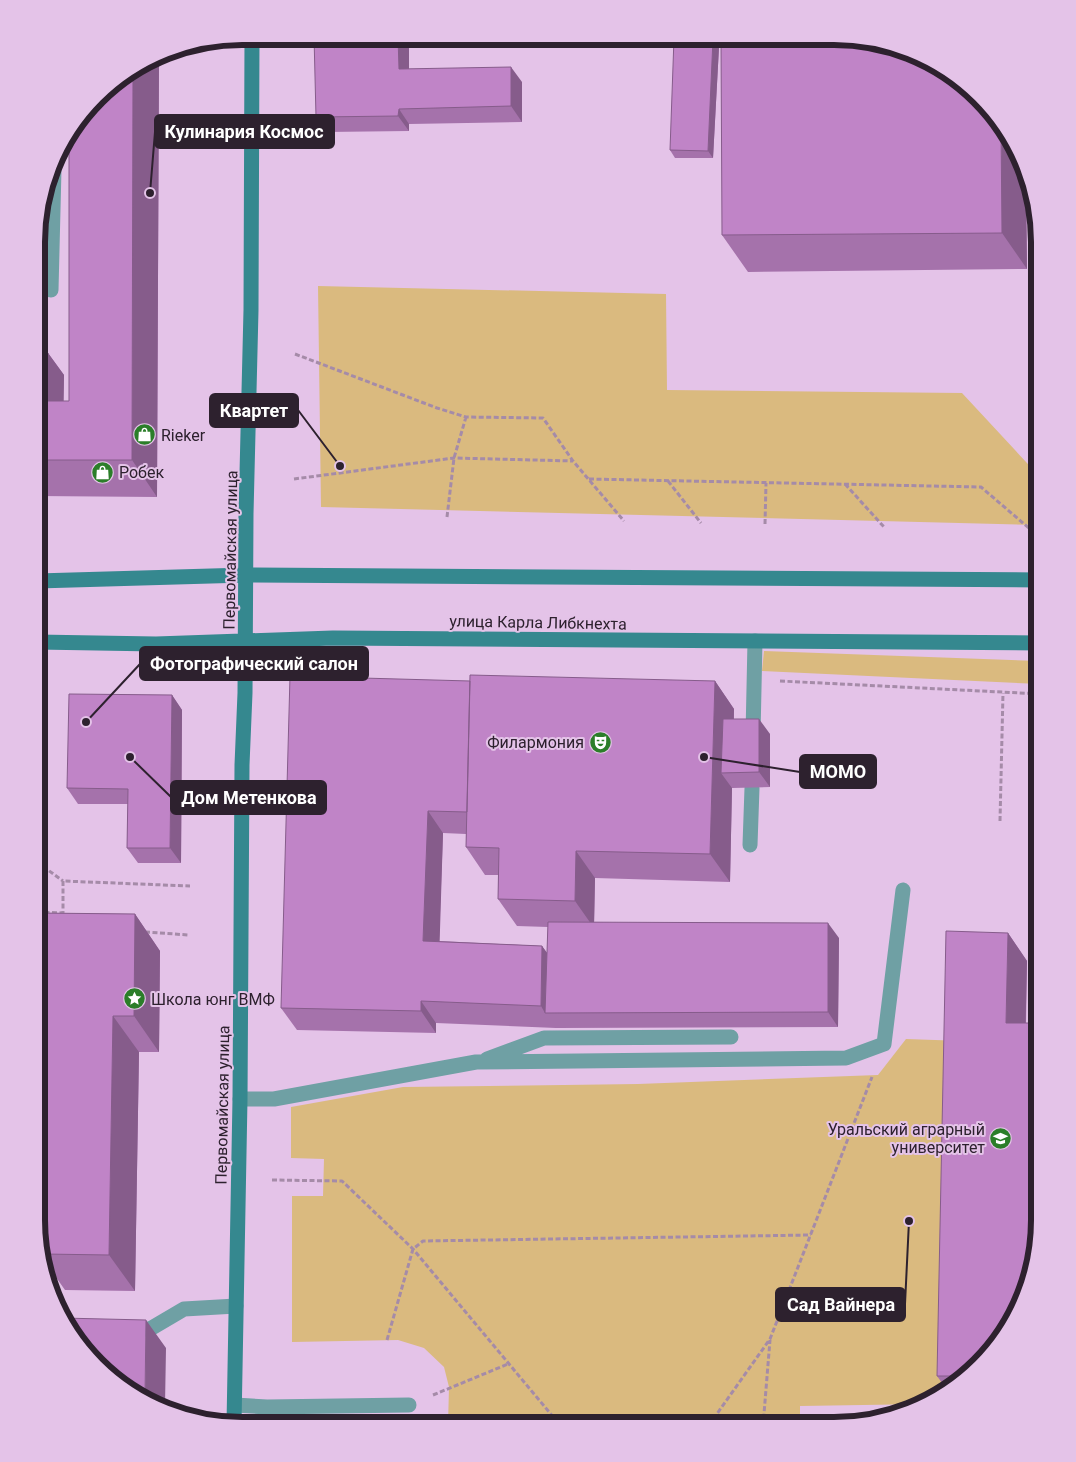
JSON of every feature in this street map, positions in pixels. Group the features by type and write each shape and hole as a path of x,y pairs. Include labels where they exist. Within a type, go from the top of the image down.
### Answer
{"main road":[{"name":"Первомайская улица","path":"234,1417 240,1099 242,764 246,642 251,310 252,45"},
{"path":"45,581 246,575 1031,580"},
{"name":"улица Карла Либкнехта","path":"45,642 156,644 333,638 1031,643"}],"lane":[{"path":"51,290 54,185"},
{"path":"753,734 755,641"},
{"path":"750,845 752,788"},
{"path":"476,1062 846,1058 884,1044 903,890"},
{"path":"240,1099 274,1099 476,1062 544,1038 731,1037"},
{"path":"113,1328 150,1329 184,1309 236,1306"},
{"path":"234,1405 267,1407 409,1405"}],"path":[{"path":"295,354 437,408 466,417 543,418 573,461 624,521"},
{"path":"448,517 454,458 466,417"},
{"path":"294,479 454,458 573,461"},
{"path":"589,479 980,487 1030,529"},
{"path":"668,481 701,523"},
{"path":"765,524 766,483"},
{"path":"845,484 884,527"},
{"path":"788,682 1031,694"},
{"path":"1000,821 1003,693"},
{"path":"45,868 63,881 190,886"},
{"path":"63,881 63,919"},
{"path":"45,912 63,913"},
{"path":"140,931 189,935"},
{"path":"715,1417 770,1339 884,1044"},
{"path":"272,1180 342,1181 413,1249 553,1417"},
{"path":"387,1340 413,1249 423,1240 811,1234"},
{"path":"764,1417 770,1339"},
{"path":"409,1405 508,1364"}],"shaded area":[{"path":"318,286 666,294 667,390 962,393 1031,467 1031,525 321,507"},
{"path":"764,651 1031,661 1031,684 762,671"},
{"path":"906,1039 964,1041 957,1373 921,1397 903,1404 800,1406 800,1417 448,1417 449,1387 444,1367 424,1348 398,1340 292,1342 292,1196 323,1196 324,1159 291,1158 291,1107 403,1087 638,1084 878,1075"}],"building":[{"path":"314,45 398,45 399,69 511,67 511,106 399,109 398,116 316,117"},
{"path":"674,45 713,45 708,151 670,150"},
{"path":"721,45 847,45 897,55 921,65 954,86 982,112 1001,138 1002,233 722,235"},
{"path":"133,78 132,460 45,460 45,401 69,401 69,148 94,112 112,94"},
{"path":"1030,219 1031,229 1030,241"},
{"path":"45,353 48,353 48,401 45,401"},
{"path":"470,675 715,681 710,854 576,851 575,901 498,899 499,848 466,847"},
{"path":"290,676 470,681 467,812 428,811 423,941 542,946 541,1006 421,1001 421,1011 281,1008"},
{"path":"69,694 172,695 170,848 127,848 128,789 67,788"},
{"path":"723,719 759,719 759,772 721,773"},
{"path":"45,913 135,914 134,1016 113,1016 109,1255 48,1254 45,1233"},
{"path":"548,922 828,923 828,1012 545,1013"},
{"name":"Уральский аграрный университет","path":"946,931 1008,933 1006,1023 1031,1023 1031,1233 1029,1246 1021,1283 1011,1307 998,1329 982,1350 954,1376 937,1376"},
{"path":"71,1318 146,1320 145,1392 112,1368 94,1350"}],"place":[{"name":"Кулинария Космос","path":"150,193"},
{"name":"Rieker","path":"145,435"},
{"name":"Квартет","path":"340,466"},
{"name":"Робек","path":"103,472"},
{"name":"Фотографический салон","path":"86,722"},
{"name":"Филармония","path":"600,742"},
{"name":"Дом Метенкова","path":"130,757"},
{"name":"MOMO","path":"704,757"},
{"name":"Школа юнг ВМФ","path":"135,999"},
{"name":"Уральский аграрный университет","path":"1001,1138"},
{"name":"Сад Вайнера","path":"909,1221"}]}
